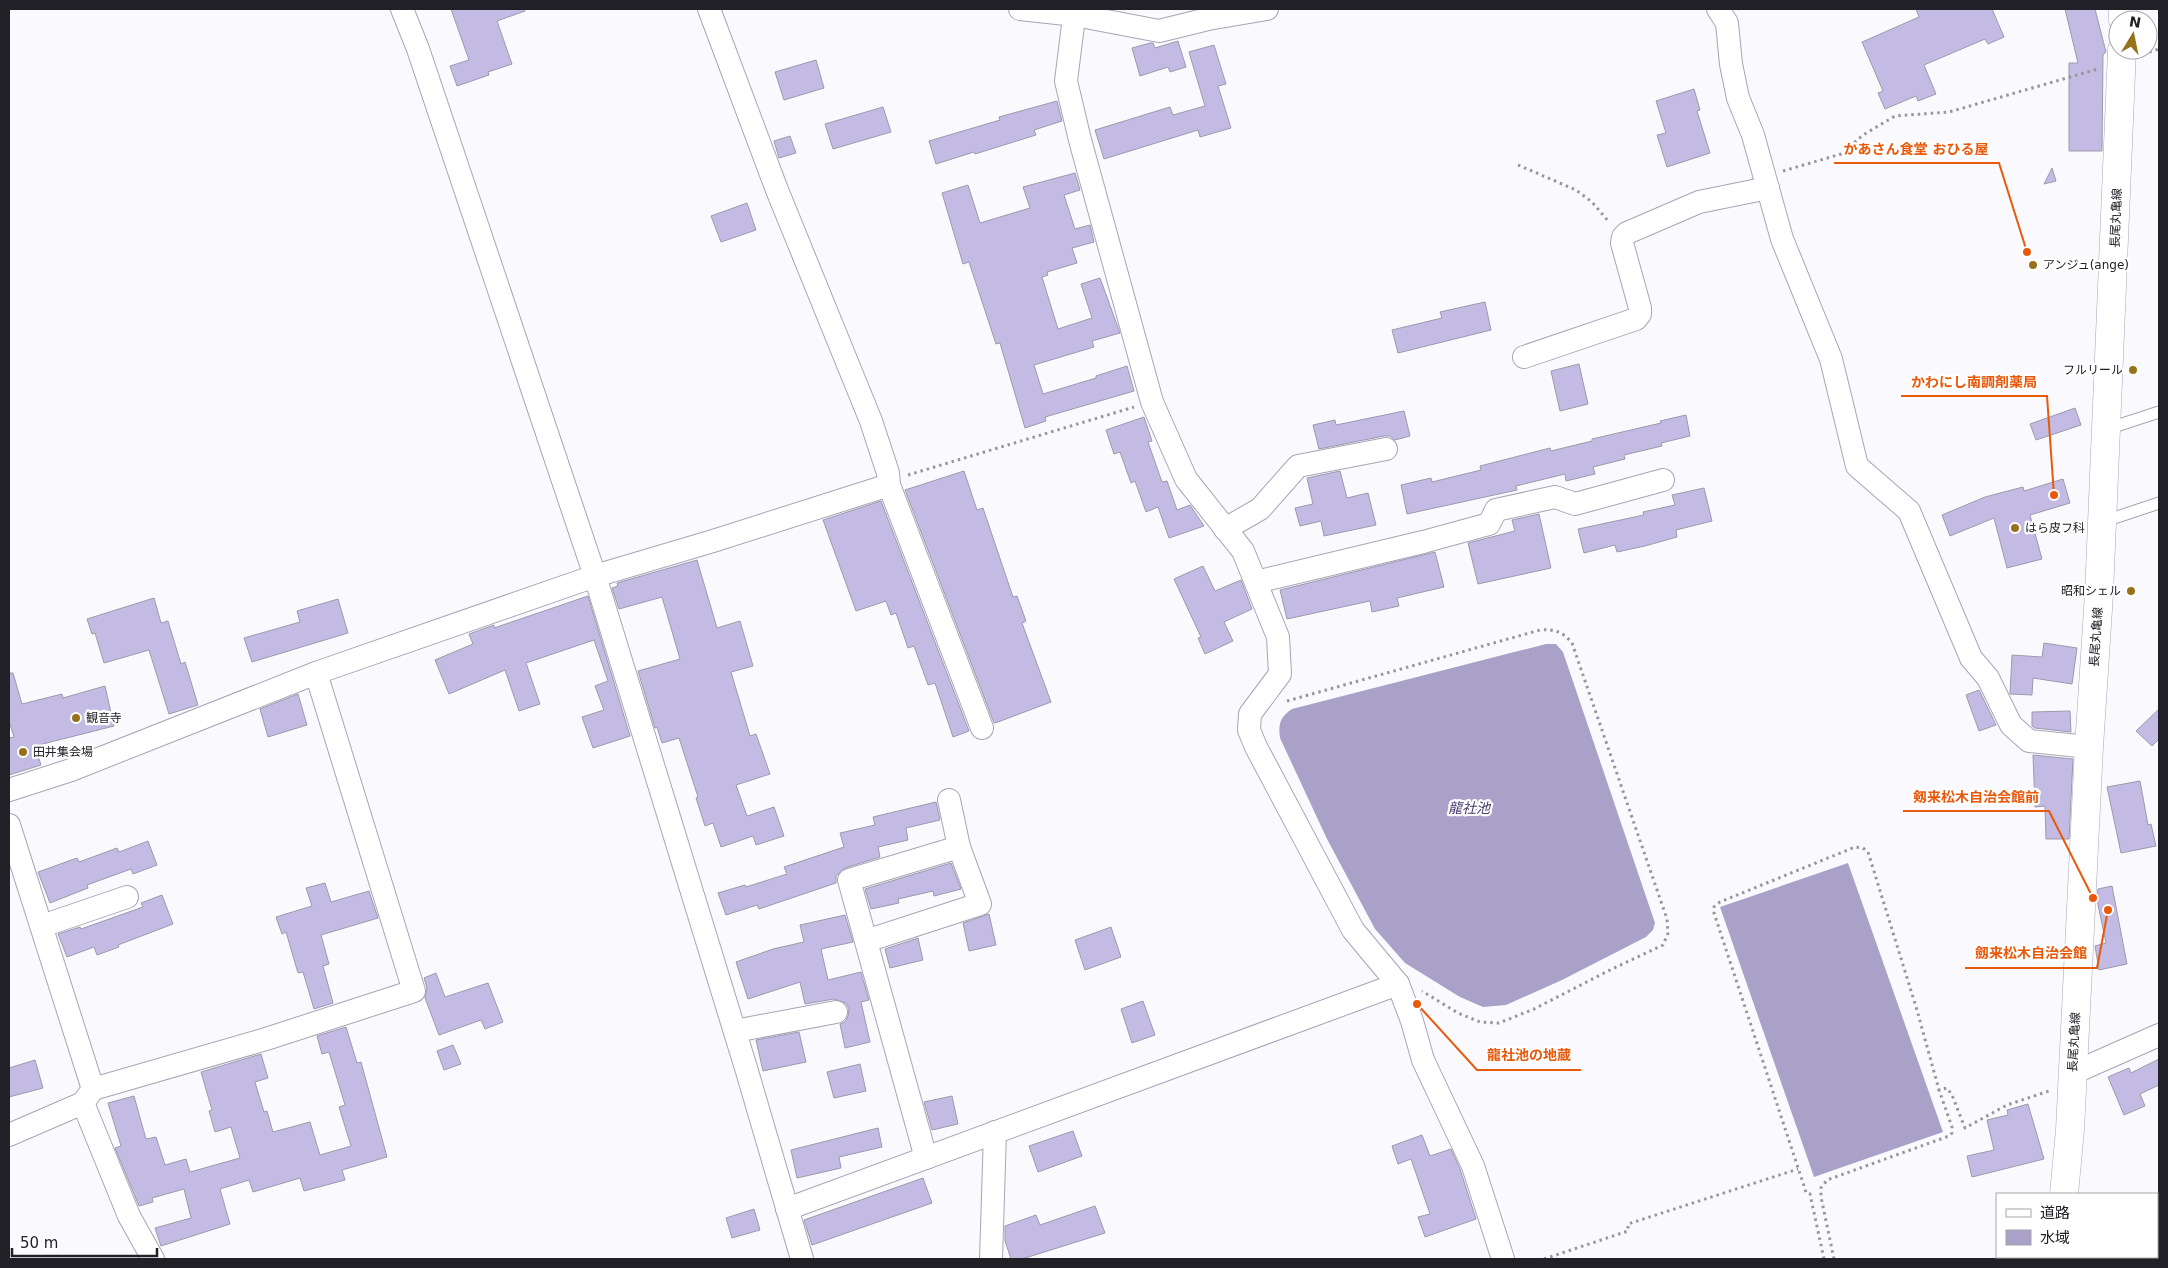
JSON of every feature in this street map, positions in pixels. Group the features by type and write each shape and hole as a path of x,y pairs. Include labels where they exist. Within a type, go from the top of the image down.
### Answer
{"main road":[{"name":"長尾丸亀線","path":"2064,1193 2072,1081 2107,429 2122,60"}],"street":[{"path":"402,9 418,49 595,576 735,1031 802,1259"},
{"path":"708,9 777,190 871,421 888,473 889,485 982,728"},
{"path":"1020,9 1075,12 1159,31 1208,19 1267,9"},
{"path":"1718,9 1727,23 1731,64 1738,98 1753,135 1782,238 1831,359 1857,466 1909,511 1971,658 1988,678 2011,725 2029,741 2089,747"},
{"path":"1075,12 1066,81 1080,140 1152,402 1186,479 1243,551 1278,637 1280,674 1250,714 1249,730 1353,930 1398,984 1412,1021 1423,1060 1473,1166 1504,1259"},
{"path":"1524,357 1636,319 1640,314 1640,308 1622,243 1623,237 1627,233 1699,202 1766,182"},
{"path":"1225,529 1260,509 1298,466 1386,449"},
{"path":"1256,582 1489,524 1496,510 1556,497 1575,504 1663,480"},
{"path":"9,790 71,770 316,673 595,576 889,485"},
{"path":"9,1135 88,1096 414,991 316,673"},
{"path":"866,941 980,904 959,847 949,800"},
{"path":"9,825 42,926 88,1096 130,1216 153,1259"},
{"path":"926,1158 849,880 959,847"},
{"path":"42,926 127,897"},
{"path":"787,1209 1398,984"},
{"path":"735,1031 836,1012"},
{"path":"2072,1081 2159,1035"},
{"path":"991,1259 995,1132"}],"lane":[{"path":"2107,429 2159,412"},
{"path":"2102,522 2159,503"}],"path":[{"path":"1766,182 1841,154 1863,135 1895,116 1949,112 2098,69 2112,60"},
{"path":"1518,165 1576,190 1592,202 1623,237"},
{"path":"889,485 903,476 1152,402"},
{"path":"1282,704 1296,698 1540,630 1552,629 1564,634 1572,642 1667,919 1668,933 1663,945 1534,1009 1499,1023 1480,1022 1458,1013 1419,990 1398,984"},
{"path":"1824,1259 1810,1194 1806,1193 1714,913 1714,907 1720,902 1855,847 1863,848 1868,852 1917,1010 1952,1133 1949,1136 1826,1180 1821,1188 1823,1212 1834,1259"},
{"path":"1939,1090 1947,1088 1952,1095 1965,1128 2007,1105 2060,1088 2072,1081"},
{"path":"1544,1259 1628,1231 1628,1224 1798,1169"}],"water":[{"name":"龍社池","path":"1546,644 1556,644 1563,652 1655,923 1653,930 1646,937 1562,980 1506,1005 1483,1007 1460,997 1405,963 1375,929 1327,839 1280,738 1279,729 1282,718 1292,709"},
{"path":"1848,863 1943,1132 1814,1177 1720,907"}],"building":[{"path":"451,9 524,9 525,11 497,21 512,64 488,72 489,75 457,86 450,66 469,60"},
{"path":"1916,9 1992,9 2004,37 1988,44 1985,39 1924,65 1936,94 1918,101 1916,96 1885,109 1878,93 1883,91 1862,42 1919,17"},
{"path":"2065,9 2095,9 2106,52 2103,55 2102,151 2069,151 2069,63 2078,63"},
{"path":"1178,41 1186,67 1170,72 1168,67 1140,76 1132,48 1153,43 1155,48"},
{"path":"1214,45 1226,84 1218,86 1231,128 1200,137 1198,130 1104,159 1095,130 1170,107 1173,115 1205,106 1189,52"},
{"path":"816,60 824,88 784,100 775,72"},
{"path":"1694,89 1700,110 1697,111 1710,153 1667,167 1657,135 1666,133 1656,101"},
{"path":"1057,101 1062,121 1034,130 1036,135 936,164 929,141 1000,120 999,117"},
{"path":"883,107 891,132 833,149 825,124"},
{"path":"790,136 796,153 779,158 774,141"},
{"path":"2052,168 2056,181 2044,184"},
{"path":"1075,173 1080,190 1064,195 1075,229 1090,225 1094,242 1072,248 1077,263 1047,272 1048,275 1042,277 1058,329 1092,318 1081,284 1100,278 1120,333 1092,341 1094,347 1034,365 1043,394 1096,378 1096,376 1127,366 1134,391 1045,417 1046,421 1025,428 1000,343 996,344 969,262 963,264 942,193 968,185 980,223 1030,208 1023,187"},
{"path":"747,203 756,230 721,242 711,216"},
{"path":"1485,302 1491,330 1398,353 1392,330 1442,318 1440,312"},
{"path":"1579,364 1588,404 1560,411 1551,371"},
{"path":"2075,408 2081,425 2036,440 2030,424"},
{"path":"1404,411 1410,436 1395,440 1390,436 1384,436 1319,449 1313,425 1335,420 1336,425"},
{"path":"1686,415 1690,436 1661,443 1662,446 1624,455 1625,459 1593,467 1595,474 1566,481 1565,474 1516,486 1517,490 1407,514 1401,485 1431,478 1432,482 1481,470 1480,466 1550,448 1551,451 1592,441 1592,439 1661,423 1660,421"},
{"path":"1144,417 1152,441 1148,442 1162,482 1167,481 1177,510 1190,505 1204,526 1169,538 1158,507 1146,512 1135,481 1131,483 1120,452 1114,454 1106,430"},
{"path":"964,471 977,510 983,508 1013,597 1017,596 1026,621 1022,623 1051,702 994,723 905,490"},
{"path":"1340,471 1347,498 1368,493 1376,525 1324,536 1321,521 1300,526 1295,508 1313,504 1307,478"},
{"path":"2063,479 2070,503 2030,515 2042,559 2007,568 1994,518 1950,536 1942,515 1985,497 2023,487 2024,491"},
{"path":"1704,488 1712,521 1676,530 1677,537 1645,546 1617,552 1615,545 1584,553 1578,529 1644,515 1643,512 1675,505 1672,495"},
{"path":"881,501 969,731 953,737 935,683 928,685 914,646 908,648 896,613 891,615 886,601 856,611 823,520"},
{"path":"1539,514 1551,568 1478,584 1468,543 1515,531 1512,520"},
{"path":"1435,552 1444,587 1397,598 1399,606 1372,612 1370,601 1287,619 1280,590"},
{"path":"697,560 717,628 740,621 753,666 731,672 750,736 756,734 770,774 736,785 747,816 774,807 784,836 756,845 753,836 721,847 713,823 705,826 696,798 698,797 679,738 662,743 657,727 655,728 638,671 680,659 662,597 619,609 612,588 618,586 617,583"},
{"path":"1203,566 1215,591 1241,580 1252,609 1224,622 1233,641 1205,654 1198,638 1201,637 1174,579"},
{"path":"588,596 630,736 593,748 582,717 604,710 595,686 608,681 594,640 526,663 540,704 519,711 505,670 449,694 435,660 473,644 469,634 494,625 494,628"},
{"path":"154,598 161,623 168,621 181,664 185,662 198,705 169,714 149,650 104,663 95,633 92,634 87,619"},
{"path":"338,599 348,633 252,662 244,638 300,622 297,611"},
{"path":"2044,643 2077,648 2072,684 2033,678 2032,695 2010,694 2012,655 2042,657"},
{"name":"観音寺","path":"9,673 13,673 22,704 62,694 63,698 105,686 114,726 35,746 41,765 9,775 9,738 14,737 9,721"},
{"path":"1979,690 1996,725 1979,731 1966,695"},
{"path":"298,694 307,725 268,737 260,709"},
{"path":"2159,709 2159,739 2152,746 2136,731"},
{"path":"2070,711 2071,732 2035,728 2032,726 2032,712"},
{"path":"2033,755 2073,759 2069,839 2046,839 2045,806 2035,807"},
{"path":"2140,781 2148,825 2151,824 2156,846 2121,853 2107,787"},
{"path":"936,802 940,820 906,828 908,840 878,847 880,857 845,868 836,876 836,883 759,909 757,905 726,915 718,893 745,885 746,887 787,874 784,867 844,847 840,833 875,825 873,817"},
{"path":"148,841 157,865 133,874 131,869 87,885 88,888 50,903 38,872 77,858 79,862 117,848 119,852"},
{"path":"951,863 961,889 934,896 933,891 898,899 899,903 871,909 865,889"},
{"path":"325,883 331,902 369,891 378,918 321,935 329,964 323,966 333,1003 314,1009 303,972 298,973 286,932 282,934 276,917 312,906 306,888"},
{"path":"2112,886 2127,964 2099,970 2095,946 2106,943 2097,900 2098,889"},
{"path":"162,895 173,924 97,955 94,947 67,957 58,934 80,927 81,929 143,907 141,903"},
{"path":"989,914 996,945 969,951 963,923"},
{"path":"845,915 853,942 821,949 828,980 861,972 869,1000 861,1002 870,1042 845,1048 840,1024 845,1022 848,1016 849,1009 846,1003 834,999 805,1004 800,982 748,999 736,962 773,949 804,942 800,925"},
{"path":"1111,927 1121,957 1085,970 1075,940"},
{"path":"918,938 923,960 890,968 885,949"},
{"path":"436,973 445,997 488,983 503,1022 485,1029 481,1020 439,1035 425,998 427,988 424,978"},
{"path":"1143,1001 1155,1035 1132,1043 1121,1009"},
{"path":"346,1027 357,1063 361,1062 387,1157 342,1170 345,1180 304,1191 300,1178 253,1192 249,1180 220,1189 230,1224 161,1246 155,1228 191,1218 184,1189 152,1198 153,1202 139,1206 115,1148 121,1146 108,1103 134,1096 146,1139 156,1137 165,1165 186,1159 190,1172 240,1158 231,1127 215,1132 209,1111 212,1110 201,1072 261,1054 268,1078 255,1082 264,1112 267,1111 273,1132 310,1122 320,1155 351,1146 339,1107 345,1105 329,1052 322,1054 317,1036"},
{"path":"799,1032 806,1062 763,1071 756,1040"},
{"path":"453,1045 461,1064 444,1070 437,1051"},
{"path":"2159,1059 2159,1085 2140,1094 2145,1106 2124,1115 2108,1077 2129,1068 2131,1073"},
{"path":"35,1060 43,1088 9,1097 9,1068"},
{"path":"860,1064 866,1091 834,1098 827,1072"},
{"path":"952,1096 958,1124 932,1130 924,1102"},
{"path":"2028,1104 2044,1159 1972,1177 1967,1156 1994,1150 1987,1120 2008,1115 2007,1110"},
{"path":"878,1128 882,1147 839,1157 841,1168 797,1178 791,1150"},
{"path":"1073,1131 1082,1156 1038,1172 1029,1146"},
{"path":"1422,1135 1430,1156 1451,1149 1460,1169 1476,1219 1425,1237 1418,1217 1430,1214 1411,1159 1398,1164 1392,1146"},
{"path":"923,1178 932,1203 812,1245 804,1220"},
{"path":"1095,1206 1105,1233 1022,1259 1011,1259 1005,1241 1005,1226 1036,1215 1040,1225"},
{"path":"754,1209 760,1230 732,1238 726,1218"}],"place":[{"name":"かあさん食堂 おひる屋","path":"2027,252"},
{"name":"アンジュ(ange)","path":"2033,265"},
{"name":"フルリール","path":"2133,370"},
{"name":"かわにし南調剤薬局","path":"2054,495"},
{"name":"はら皮フ科","path":"2015,528"},
{"name":"昭和シェル","path":"2131,591"},
{"name":"観音寺","path":"76,718"},
{"name":"田井集会場","path":"23,752"},
{"name":"剱来松木自治会館前","path":"2093,898"},
{"name":"劔来松木自治会館","path":"2108,910"},
{"name":"龍社池の地蔵","path":"1417,1004"}]}
